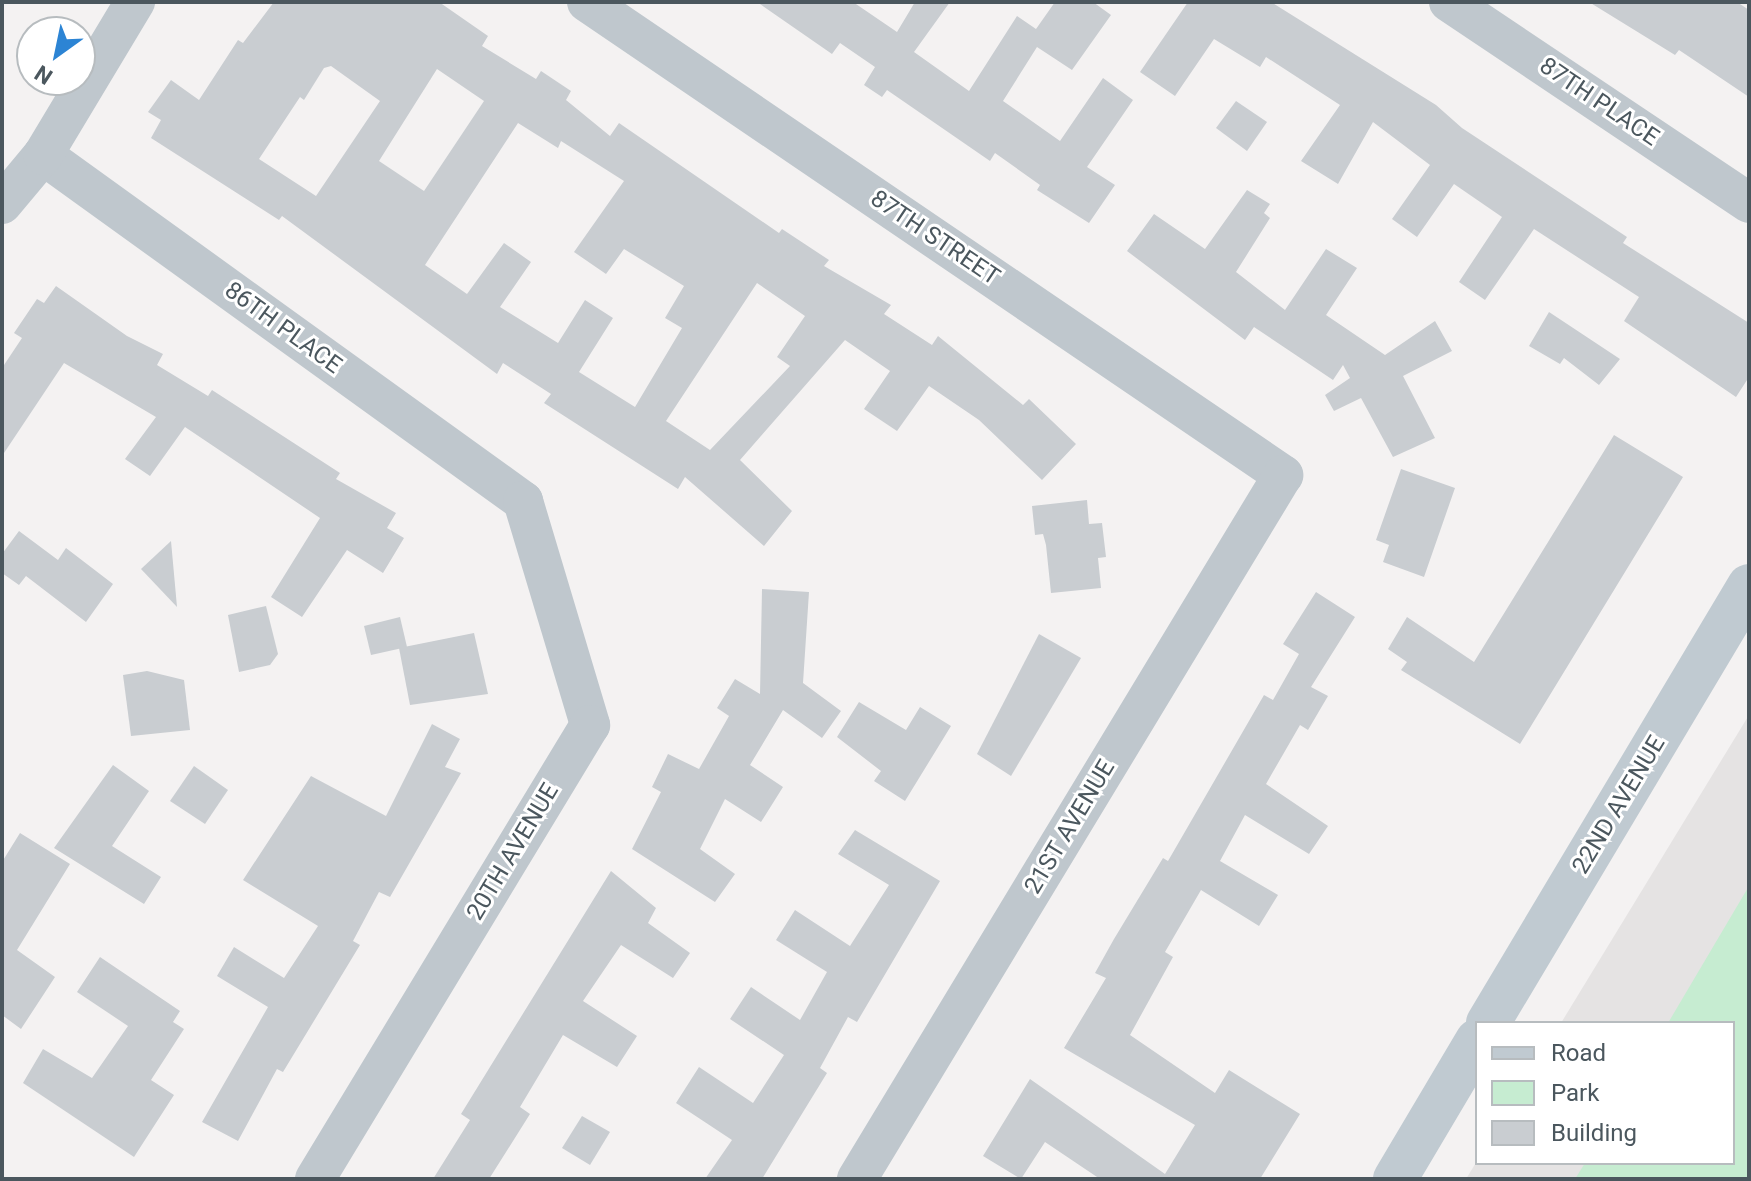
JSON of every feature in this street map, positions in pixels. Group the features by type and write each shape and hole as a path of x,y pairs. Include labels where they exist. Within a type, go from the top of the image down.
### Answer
{"street":[{"path":"2,204 43,155 135,2"},
{"name":"87TH STREET","path":"587,2 1283,475"},
{"name":"87TH PLACE","path":"1449,2 1749,203"},
{"name":"86TH PLACE","path":"43,155 523,501"},
{"name":"21ST AVENUE","path":"857,1179 1283,475"},
{"name":"20TH AVENUE","path":"315,1179 590,725 523,501"},
{"name":"22ND AVENUE","path":"1489,1021 1749,586"},
{"path":"1395,1179 1475,1044"}],"shaded area":[{"path":"1749,715 1749,1179 1466,1179 1475,1164 1735,1165 1735,1021 1562,1021"}],"green space":[{"path":"1749,886 1749,1179 1575,1179 1584,1165 1735,1165 1735,1021 1669,1021"}],"building":[{"path":"274,2 439,2 488,36 482,46 536,79 541,71 571,91 566,100 610,136 619,123 779,233 782,229 829,260 824,266 891,305 884,314 932,345 938,336 1023,405 1029,399 1076,444 1042,480 979,420 929,386 897,431 864,409 890,371 845,340 740,460 792,511 764,546 685,477 678,489 544,403 551,394 503,363 497,374 282,216 279,220 151,138 161,120 148,112 171,80 199,100 238,40 243,43","holes":["331,66 380,101 316,196 259,159 300,97 304,100 324,68","437,69 484,101 424,191 379,161","518,123 558,148 561,141 624,181 574,252 606,274 624,249 684,286 665,318 682,328 635,407 579,372 613,318 585,300 558,343 500,307 531,262 504,243 467,294 425,265","757,283 805,316 777,357 790,366 710,450 666,421"]},
{"path":"757,2 853,2 897,32 915,2 950,2 914,52 969,91 1017,16 1036,29 1055,2 1093,2 1111,15 1072,70 1037,47 1003,101 1060,141 1103,78 1133,100 1087,167 1115,185 1089,223 1037,190 1040,185 995,153 990,161 887,90 882,97 864,85 875,67 840,43 832,54"},
{"path":"1188,2 1271,2 1436,105 1462,128 1627,237 1623,243 1749,323 1749,377 1736,397 1624,321 1639,297 1534,229 1485,300 1459,282 1502,217 1454,184 1417,237 1392,219 1430,165 1373,122 1338,184 1301,161 1340,105 1266,57 1260,67 1214,39 1175,96 1140,72"},
{"path":"1589,2 1737,2 1749,10 1749,97 1679,50 1675,55"},
{"path":"1236,101 1267,122 1247,151 1216,128"},
{"path":"1247,190 1270,204 1264,213 1270,218 1236,272 1285,310 1326,249 1357,268 1326,315 1385,355 1435,321 1452,351 1403,376 1435,438 1393,457 1361,398 1334,411 1325,395 1350,378 1343,365 1333,380 1254,327 1245,340 1127,251 1154,214 1205,249"},
{"path":"56,286 127,336 163,354 157,365 208,396 212,390 340,473 336,479 396,513 387,528 404,538 383,573 347,550 302,617 271,597 320,518 185,427 150,476 125,459 156,417 64,363 2,456 2,368 22,338 14,333 37,299 44,303"},
{"path":"1549,312 1620,359 1599,385 1564,358 1560,364 1529,346"},
{"path":"1614,435 1683,477 1520,744 1401,670 1407,662 1388,649 1407,617 1474,662"},
{"path":"1401,469 1455,488 1424,577 1383,562 1389,545 1376,540"},
{"path":"1087,500 1089,524 1102,523 1106,557 1098,558 1101,588 1051,593 1046,545 1043,534 1035,535 1032,506"},
{"path":"19,531 58,560 66,548 113,584 86,622 26,576 19,585 2,573 2,554"},
{"path":"171,541 177,607 141,569"},
{"path":"762,589 809,592 803,683 841,711 822,738 783,710 750,765 783,787 761,822 725,799 700,849 735,874 715,902 632,849 661,792 652,787 668,754 699,769 729,716 717,708 735,679 760,694"},
{"path":"1316,592 1355,617 1311,687 1328,696 1308,730 1300,725 1266,784 1328,826 1309,854 1245,815 1220,861 1278,895 1259,926 1201,890 1165,952 1173,957 1130,1035 1215,1093 1229,1070 1300,1114 1260,1179 1100,1179 1045,1142 1021,1179 983,1156 1030,1079 1165,1174 1195,1125 1064,1048 1106,978 1095,973 1114,939 1163,858 1168,861 1264,695 1273,700 1299,654 1283,644"},
{"path":"266,606 278,654 270,665 239,672 228,615"},
{"path":"400,617 407,647 371,655 364,626"},
{"path":"474,633 488,694 410,705 399,648"},
{"path":"1039,634 1081,658 1011,776 977,754"},
{"path":"147,671 184,680 190,730 131,736 123,675"},
{"path":"859,702 906,730 920,707 951,726 905,801 874,781 881,771 837,737"},
{"path":"432,724 460,739 445,767 461,773 390,897 379,892 353,941 360,945 283,1072 277,1069 238,1141 202,1122 268,1007 217,976 234,947 284,978 318,926 243,880 311,776 386,816"},
{"path":"113,765 149,791 112,846 161,877 144,904 54,848"},
{"path":"194,766 228,790 205,824 170,801"},
{"path":"855,830 940,881 857,1022 848,1017 820,1068 827,1073 762,1179 705,1179 732,1140 676,1103 699,1067 753,1103 784,1055 730,1019 751,987 800,1020 827,972 776,940 795,910 850,946 889,885 838,854"},
{"path":"20,833 70,864 17,950 55,977 21,1029 2,1015 2,862"},
{"path":"611,871 656,908 648,923 690,953 673,978 621,945 583,1001 637,1036 617,1067 563,1035 520,1107 530,1114 489,1179 433,1179 470,1120 461,1114"},
{"path":"100,957 180,1011 173,1022 184,1029 151,1080 174,1095 134,1157 23,1083 43,1049 92,1078 128,1026 77,992"},
{"path":"582,1116 610,1132 590,1165 562,1148"}]}
